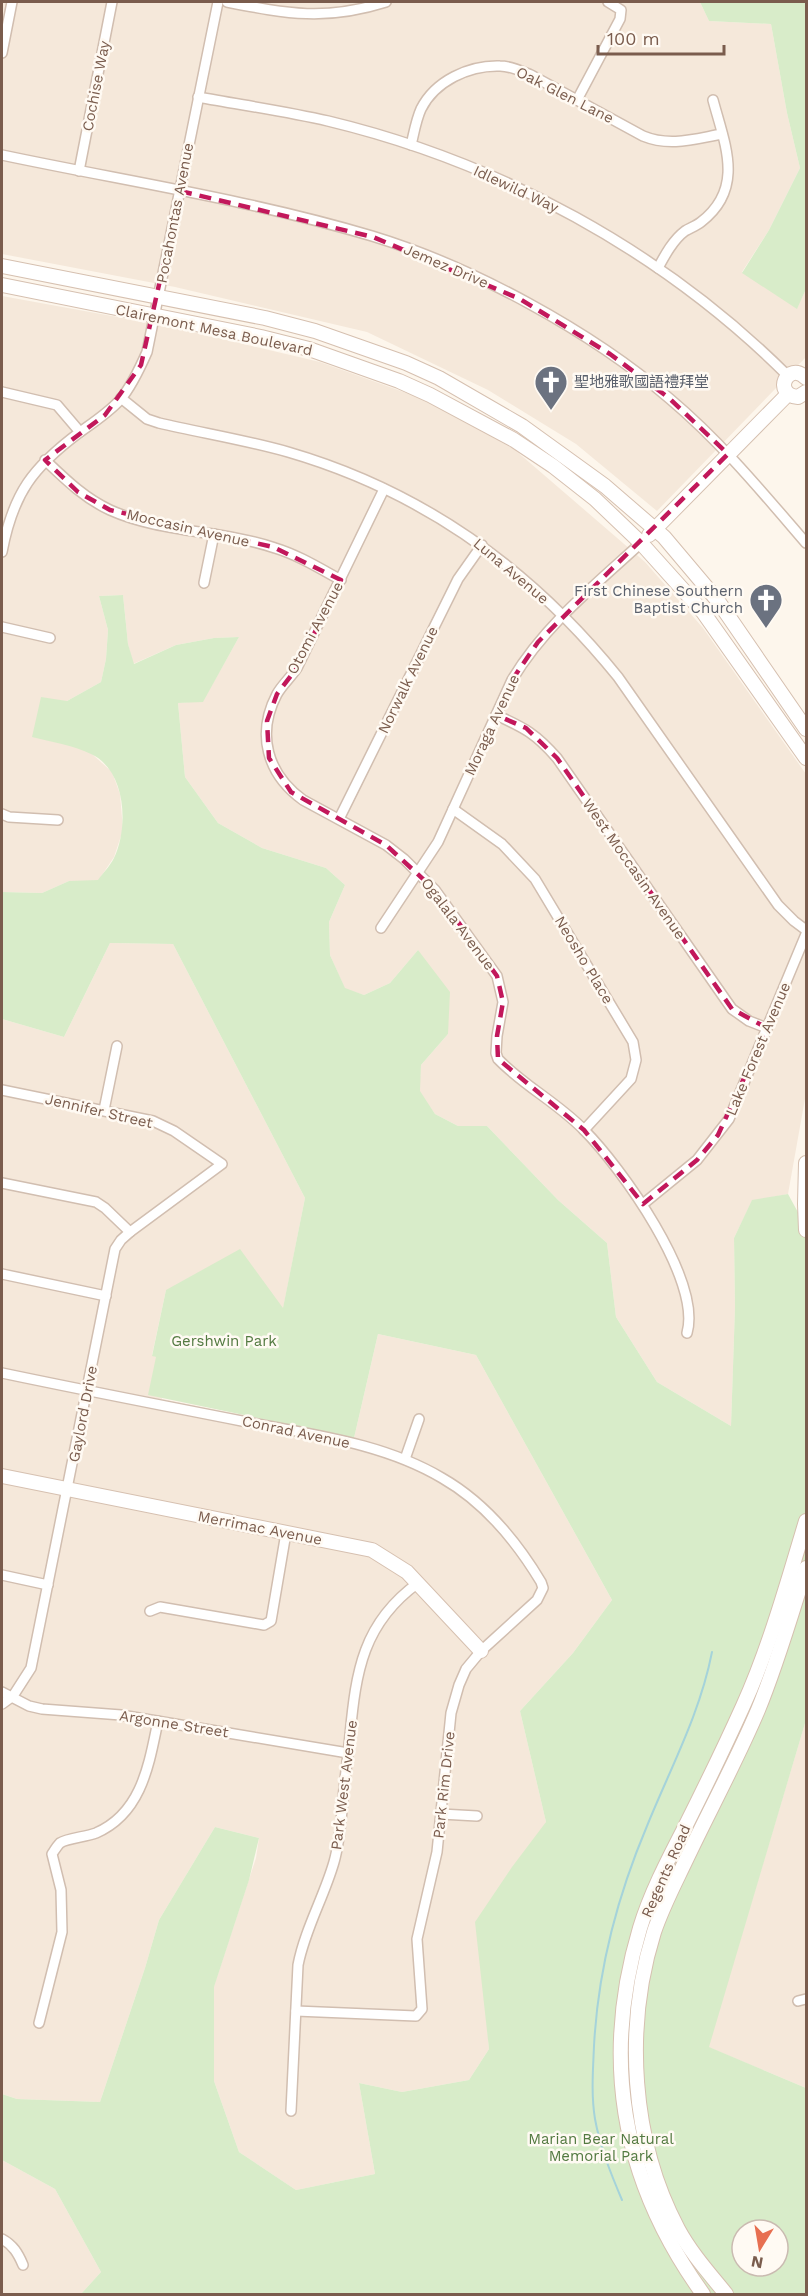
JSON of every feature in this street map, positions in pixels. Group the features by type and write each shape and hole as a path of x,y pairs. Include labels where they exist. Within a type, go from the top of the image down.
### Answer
{"main road":[{"name":"Clairemont Mesa Boulevard","path":"2,266 315,331 406,363 439,378 522,426 605,486 654,529 718,601 807,729"},
{"name":"Clairemont Mesa Boulevard","path":"2,285 309,349 399,381 514,440 553,466 595,499 641,543 703,612 807,758"},
{"path":"806,376 798,373 788,376 784,383 788,394 795,397 806,394"},
{"name":"Moraga Avenue","path":"641,543 788,394"},
{"path":"807,1163 805,1176 807,1230"},
{"name":"Merrimac Avenue","path":"2,1476 372,1550 407,1572 481,1651"},
{"name":"Regents Road","path":"703,2295 671,2247 648,2198 629,2139 621,2054 627,1982 640,1928 660,1878 755,1677 807,1521"},
{"name":"Regents Road","path":"726,2294 696,2259 678,2230 659,2190 639,2106 636,2064 640,2004 654,1932 674,1884 758,1711 807,1568"}],"street":[{"path":"2,53 12,2"},
{"name":"Cochise Way","path":"79,171 112,2"},
{"name":"Pocahontas Avenue","path":"2,552 12,513 26,482 45,460 105,415 121,399 147,352 218,2"},
{"path":"227,2 304,15 342,13 386,2"},
{"path":"577,100 620,19 621,10 608,2"},
{"name":"Oak Glen Lane","path":"411,145 420,111 425,101 440,86 451,78 476,68 500,66 531,75 658,142 679,142 722,134"},
{"name":"Idlewild Way","path":"198,97 328,121 411,145 471,167 531,194 582,221 658,268 731,323 788,376"},
{"path":"658,268 670,247 684,232 701,222 725,194 729,177 727,152 712,100"},
{"name":"Jemez Drive","path":"2,155 288,214 373,237 444,263 509,294 580,334 669,398 728,454 807,543"},
{"path":"2,392 57,405 80,432"},
{"name":"Luna Avenue","path":"121,399 147,418 159,423 287,452 334,468 384,489 459,529 482,545 526,580 599,653 778,904 807,932"},
{"name":"Moccasin Avenue","path":"45,460 78,492 110,510 139,520 273,547 299,557 341,580"},
{"name":"Otomi Avenue","path":"275,770 268,758 266,741 267,721 277,694 297,668 384,489"},
{"path":"204,583 214,534"},
{"name":"Moraga Avenue","path":"381,928 438,842 512,680 523,662 538,642 641,543"},
{"name":"Norwalk Avenue","path":"339,819 458,579 482,545"},
{"path":"2,627 50,638"},
{"name":"West Moccasin Avenue","path":"496,715 526,728 540,738 557,758 732,1009 749,1021 767,1028"},
{"name":"Ogalala Avenue","path":"275,770 280,780 291,792 386,845 435,890 497,976 503,1002 497,1036 498,1059 556,1104 584,1130 616,1166 643,1204 671,1256 685,1296 690,1323 687,1333"},
{"name":"Neosho Place","path":"453,809 502,844 535,879 633,1042 636,1060 631,1078 584,1130"},
{"path":"2,814 9,817 58,820"},
{"name":"Lake Forest Avenue","path":"643,1204 697,1160 729,1119 807,932"},
{"path":"104,1110 117,1046"},
{"name":"Jennifer Street","path":"2,1090 153,1121 174,1131 222,1164"},
{"name":"Gaylord Drive","path":"2,1704 13,1696 31,1668 115,1250 129,1232 222,1164"},
{"path":"2,1183 96,1202 129,1232"},
{"path":"2,1274 106,1296"},
{"name":"Conrad Avenue","path":"2,1373 336,1440 405,1459 444,1478 481,1507 512,1539 541,1582"},
{"path":"405,1459 419,1419"},
{"path":"150,1611 160,1607 264,1626 271,1621 286,1533"},
{"path":"2,1575 48,1585"},
{"name":"Park Rim Drive","path":"296,2011 416,2016 422,2009 417,1939 437,1852 452,1713 459,1685 466,1670 481,1651 537,1600 543,1588 541,1582"},
{"name":"Park West Avenue","path":"291,2111 298,1965 302,1944 334,1862 342,1821 355,1685 366,1645 382,1618 405,1592 418,1583"},
{"name":"Argonne Street","path":"2,1692 42,1710 121,1714 348,1753"},
{"path":"39,2023 62,1932 61,1890 52,1854 61,1842 87,1837 110,1827 137,1796 148,1771 158,1720"},
{"path":"441,1814 477,1816"},
{"path":"2,2239 18,2253 23,2265"}],"highlighted area":[{"path":"180,191 373,237 520,299 610,354 669,398 728,454 538,642 512,680 496,715 526,728 557,758 732,1009 767,1028 718,1135 697,1160 643,1204 584,1130 498,1059 497,1036 503,1002 497,976 435,890 386,845 291,792 269,758 267,721 277,694 297,668 341,580 273,547 110,510 78,492 45,460 105,415 141,365"}],"shaded area":[{"path":"2,2 700,2 709,21 771,24 787,113 800,168 769,230 742,272 797,308 806,289 806,357 657,511 576,444 488,390 367,332 175,287 2,254"},
{"path":"2,296 167,326 320,362 426,400 515,450 645,562 703,628 806,774 806,1093 788,1194 752,1201 734,1238 735,1307 731,1426 657,1382 616,1317 607,1243 558,1200 487,1126 458,1126 435,1114 419,1091 421,1065 448,1034 418,950 390,983 364,995 345,989 330,955 329,922 345,885 326,868 262,848 218,823 185,777 178,703 203,701 239,637 214,638 176,645 133,664 128,644 123,595 99,596 108,630 106,659 101,682 67,701 92,754 112,772 120,794 123,830 114,857 98,881 69,881 42,893 2,892"},
{"path":"110,943 173,944 305,1198 283,1309 166,1290 152,1355 156,1357 162,1399 354,1438 378,1334 476,1355 612,1600 573,1653 520,1711 546,1822 485,2002 489,2049 469,2080 402,2092 359,2083 375,2174 296,2190 239,2152 214,2081 214,1986 256,1858 259,1838 215,1827 159,1920 100,2102 17,2099 2,2094 2,1019 64,1037"},
{"path":"806,1720 806,2088 708,2047"},
{"path":"2,2160 55,2189 101,2272 81,2294 2,2294"}],"green space":[{"path":"700,2 806,2 806,289 797,309 742,273 769,230 800,168 787,113 771,24 709,21"},
{"path":"123,595 128,644 134,664 176,645 214,638 239,637 203,702 178,703 185,777 218,823 262,848 326,868 345,885 329,922 330,955 345,988 364,995 390,983 418,950 450,992 448,1034 421,1065 420,1091 435,1114 458,1126 487,1126 558,1200 607,1243 616,1317 657,1382 731,1426 735,1307 734,1238 752,1200 788,1194 806,1227 806,1720 709,2047 806,2088 806,2294 81,2294 101,2272 55,2189 2,2160 2,2094 17,2099 100,2102 159,1920 215,1827 259,1838 249,1880 214,1987 214,2081 239,2152 296,2190 375,2174 359,2083 402,2092 469,2080 489,2049 475,1922 546,1822 520,1711 573,1653 612,1600 476,1355 378,1334 354,1438 148,1395 156,1357 152,1356 166,1290 240,1249 283,1308 305,1198 173,944 110,943 64,1037 2,1019 2,892 42,893 69,881 98,880 112,861 119,845 123,816 121,800 118,786 103,762 84,751 32,737 41,697 67,701 101,682 106,659 108,630 99,596"}],"waterway":[{"path":"622,2200 603,2150 594,2110 594,2046 600,1989 618,1907 636,1853 684,1741 707,1675 712,1652"}],"place":[{"name":"聖地雅歌國語禮拜堂","path":"551,411"},
{"name":"First Chinese Southern Baptist Church","path":"766,629"}],"park label":[{"name":"Gershwin Park","path":"224,1341"},
{"name":"Marian Bear Natural Memorial Park","path":"601,2148"}]}
